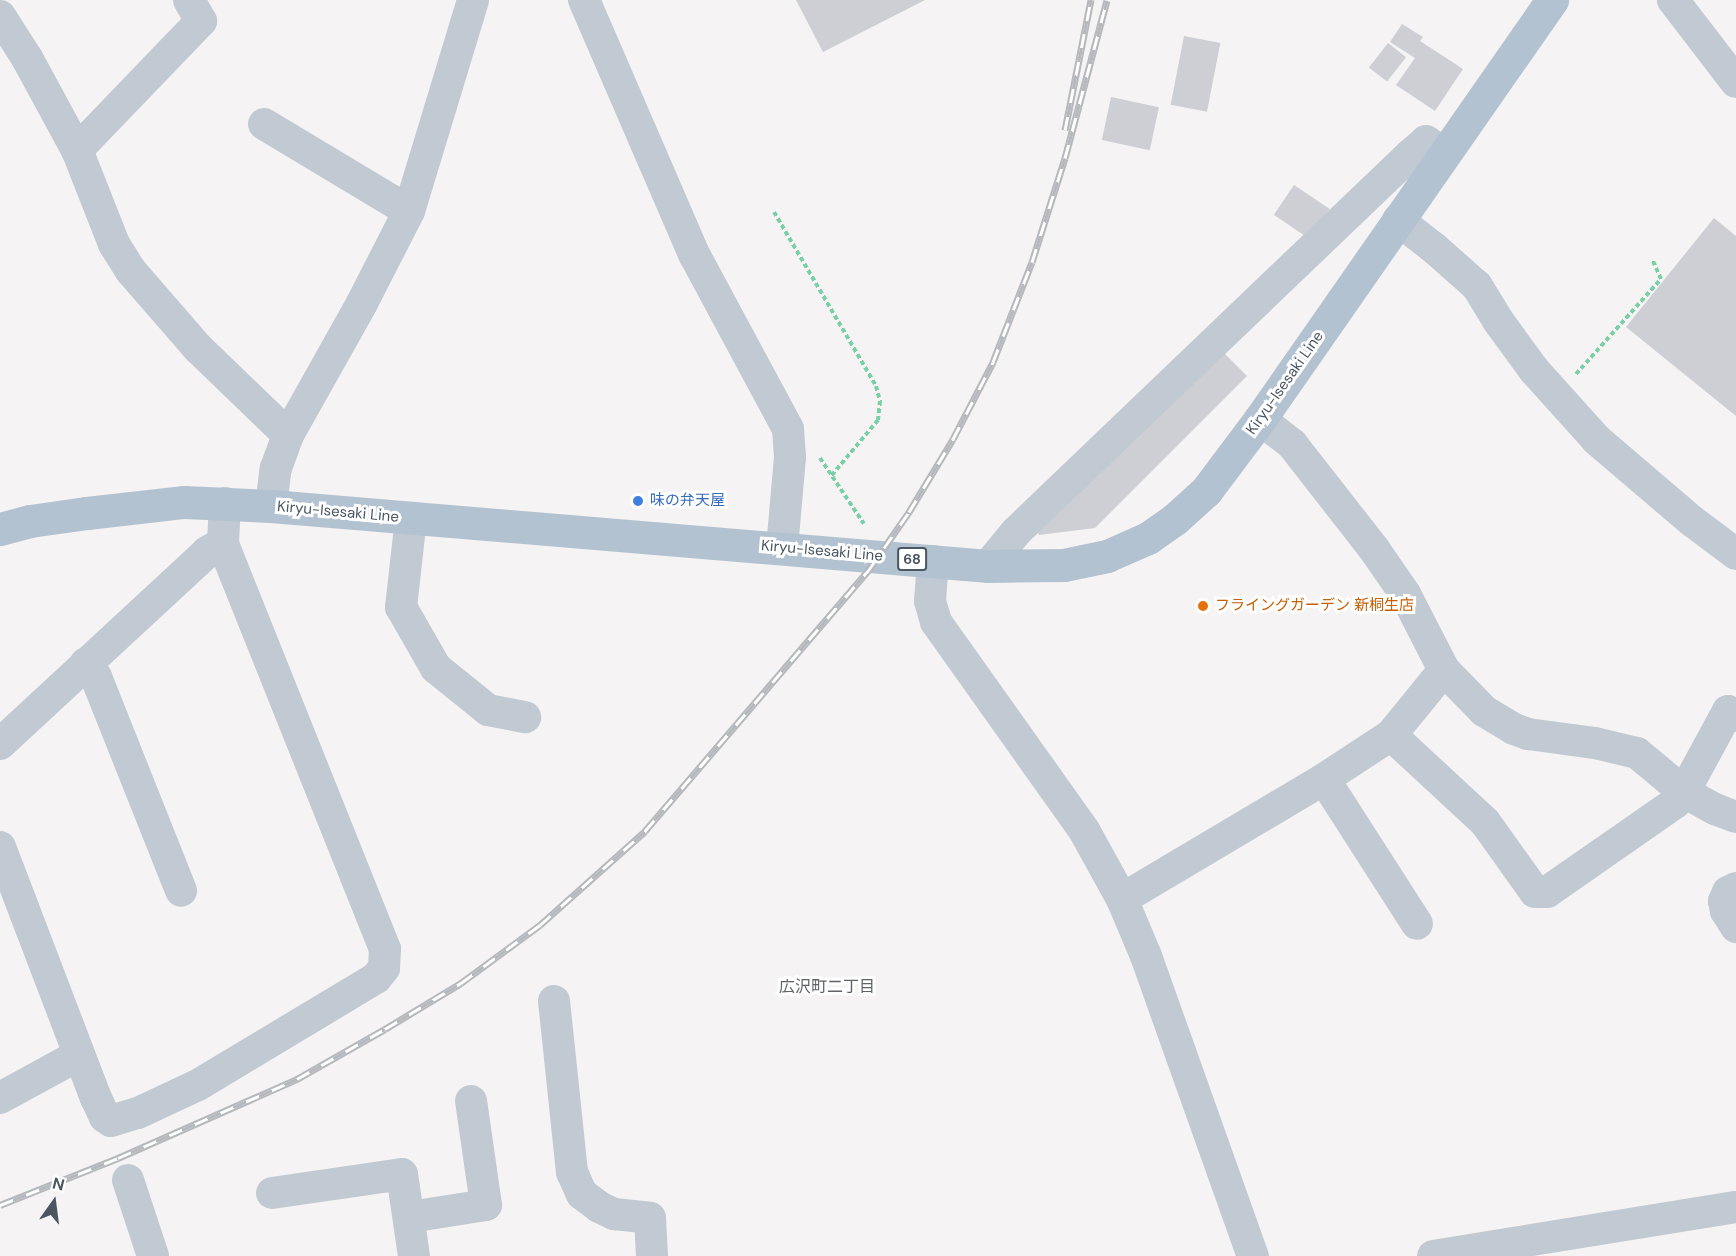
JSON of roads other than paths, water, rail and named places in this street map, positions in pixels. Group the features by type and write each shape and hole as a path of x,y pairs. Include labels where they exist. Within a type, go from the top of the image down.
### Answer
{"main road":[{"name":"Kiryu-Isesaki Line","path":"0,529 30,521 184,502 271,506 988,566 1040,567 1088,561 1148,538 1175,519 1206,491 1260,419 1552,0"}],"street":[{"path":"77,150 201,21 189,0"},
{"path":"271,506 276,468 288,435 362,303 409,211 473,0"},
{"path":"584,0 690,246 788,429 790,457 782,548"},
{"path":"1673,0 1736,82"},
{"path":"0,16 27,58 77,150 114,244 131,272 198,348 288,435"},
{"path":"264,123 409,211"},
{"path":"988,566 1024,524 1410,155 1426,141 1444,154"},
{"path":"1398,220 1434,248 1476,286 1499,322 1557,397 1597,440 1736,554"},
{"path":"1260,419 1292,444 1374,549 1405,594 1444,670 1484,711 1514,729 1544,738 1595,742 1627,749 1645,759 1684,792 1715,809 1736,817"},
{"path":"0,847 79,1055 105,1117 111,1121 122,1119 198,1085 376,978 384,968 385,949 223,543 225,504"},
{"path":"411,518 401,607 436,668 488,710 525,717"},
{"path":"0,744 207,552 223,543"},
{"path":"933,561 930,609 936,622 1085,832 1122,899 1146,956 1252,1256"},
{"path":"86,663 96,677 181,891"},
{"path":"1122,899 1324,778 1391,735 1444,670"},
{"path":"1391,735 1485,822 1535,892 1547,892 1675,802 1684,792 1732,714"},
{"path":"1324,778 1417,924"},
{"path":"1736,888 1728,892 1724,901 1736,927"},
{"path":"555,1001 572,1172 582,1194 598,1207 614,1214 650,1218 652,1256"},
{"path":"0,1098 79,1055"},
{"path":"410,1217 486,1205 471,1101"},
{"path":"272,1193 402,1174 414,1256"},
{"path":"129,1180 153,1256"},
{"path":"1433,1256 1736,1207"}],"railway":[{"path":"1065,130 1091,0"},
{"path":"0,1205 118,1158 297,1079 385,1029 461,983 540,925 645,831 868,571 909,512 953,439 993,362 1032,262 1065,158 1107,0"}],"place":[{"name":"味の弁天屋","path":"638,501"},
{"name":"フライングガーデン 新桐生店","path":"1203,606"}],"district":[{"name":"広沢町二丁目","path":"827,987"}]}
